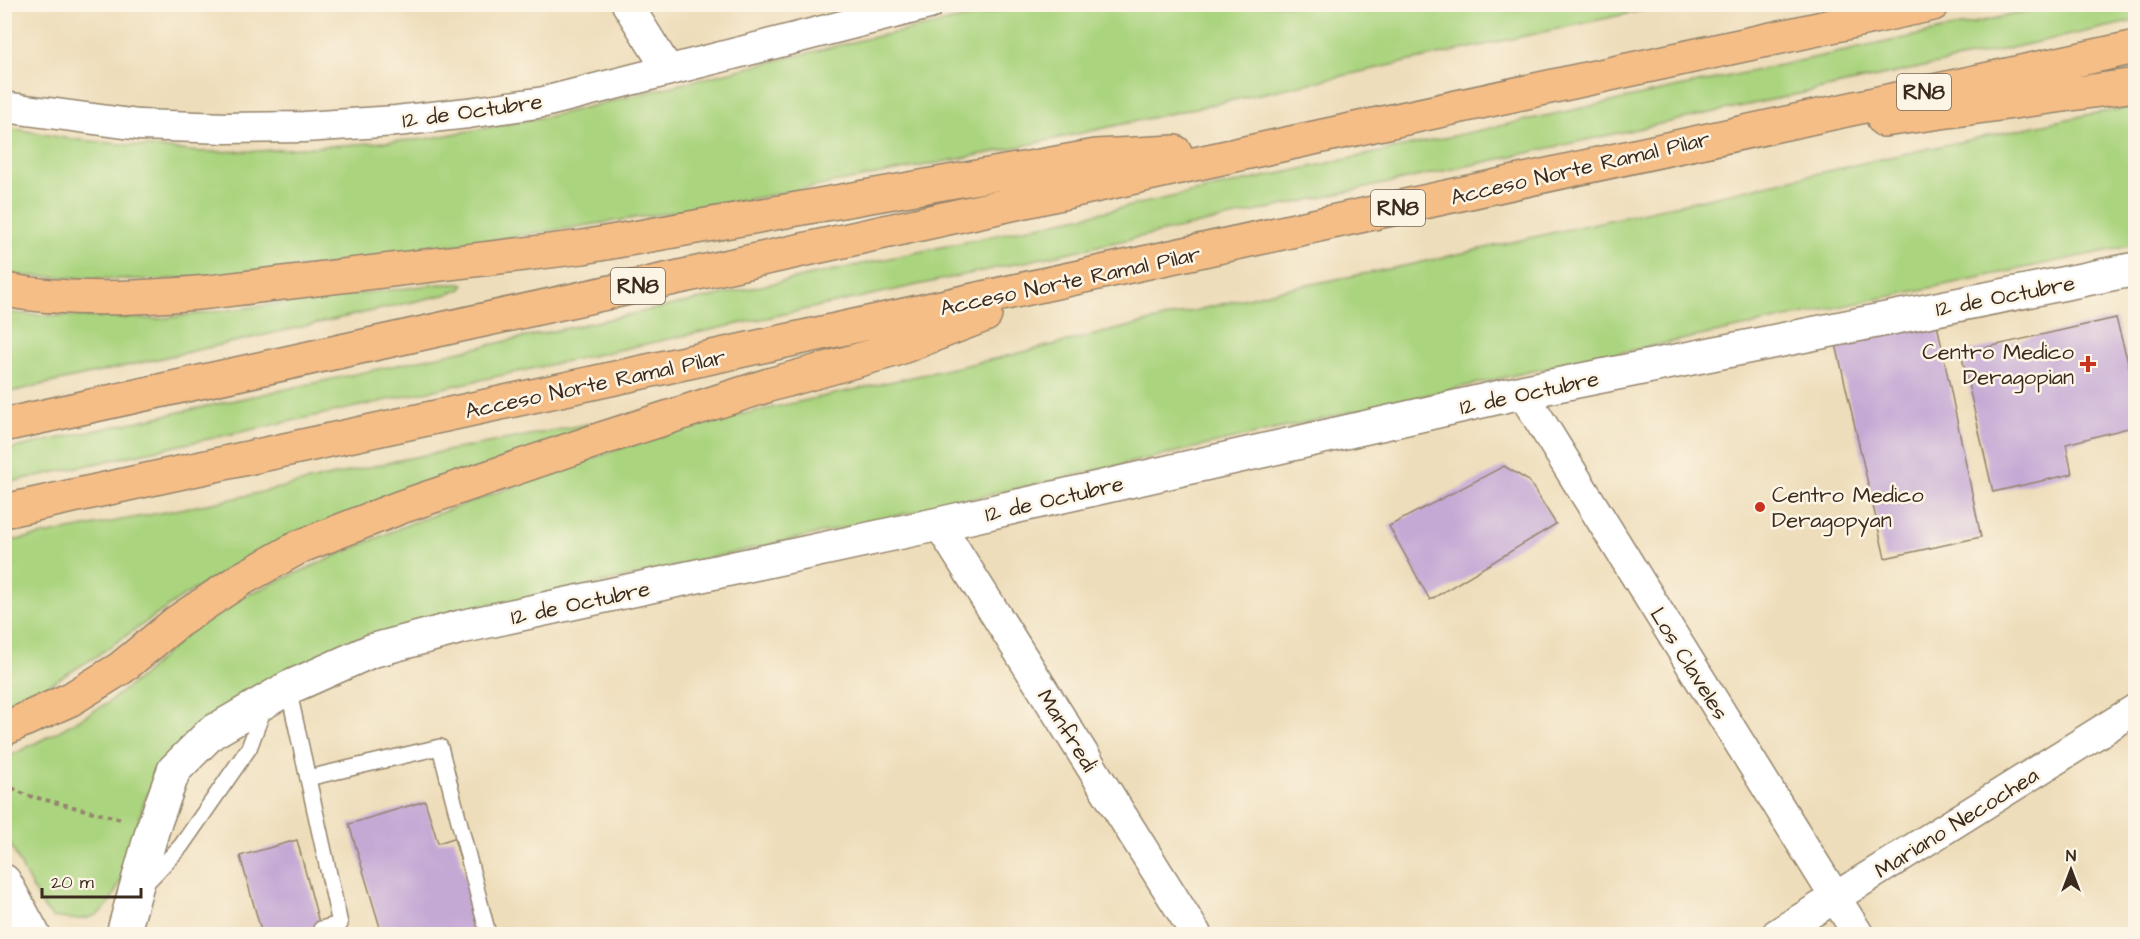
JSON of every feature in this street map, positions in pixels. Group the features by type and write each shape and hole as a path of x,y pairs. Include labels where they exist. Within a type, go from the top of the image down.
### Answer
{"highway":[{"path":"1703,55 1859,4"},
{"name":"RN8","path":"4,425 1933,4"},
{"name":"Acceso Norte Ramal Pilar","path":"4,511 2136,47"},
{"path":"1712,138 1912,117 2136,85"},
{"path":"4,290 100,297 148,297 209,292 583,247 1096,156 1272,147"},
{"path":"4,729 71,699 121,668 177,622 240,580 299,547 401,507 601,439 769,385 894,350 1085,277"}],"street":[{"path":"627,4 668,70"},
{"name":"12 de Octubre","path":"4,107 140,125 227,128 304,127 417,119 544,102 929,4"},
{"name":"12 de Octubre","path":"123,934 153,828 174,770 211,733 277,694 371,651 461,627 939,525 1522,392 2136,269"},
{"name":"Los Claveles","path":"1522,392 1858,934"},
{"name":"Manfredi","path":"939,525 1196,934"},
{"name":"Mariano Necochea","path":"1777,934 2136,709"},
{"path":"4,881 33,934"}],"lane":[{"path":"277,694 308,778 341,929 321,929"},
{"path":"135,893 181,846 249,748 277,694"},
{"path":"308,778 440,747 488,934"}],"path":[{"path":"4,784 26,795 126,821"}],"green space":[{"path":"2062,4 2135,5 2135,21 5,483 5,450"},
{"path":"1030,5 1667,5 999,151 726,204 321,266 159,280 23,276 5,272 4,127 70,139 200,152 259,151 426,139 555,115 865,39"},
{"path":"2135,107 2135,245 1528,372 439,620 160,772 142,809 113,897 104,909 89,918 52,917 39,901 5,834 6,758 106,704 141,677 197,624 235,600 409,524 630,445 721,419 1003,357 1276,291 1409,265 1917,151 2091,114"},
{"path":"439,284 464,284 461,289 448,294 5,393 5,312 157,319"},
{"path":"588,424 587,429 248,558 184,596 92,659 37,692 5,704 5,542 223,501 404,459"}],"building":[{"path":"2116,318 2136,392 2136,426 2066,444 2072,474 1993,492 1961,353"},
{"path":"1936,319 1981,537 1885,558 1836,344"},
{"path":"1504,466 1529,481 1556,524 1430,600 1389,526"},
{"path":"425,801 438,843 454,838 482,934 382,934 349,824"},
{"path":"297,840 322,934 262,934 240,856"}],"place":[{"name":"Centro Medico Deragopian","path":"2088,364"},
{"name":"Centro Medico Deragopyan","path":"1760,507"}]}
